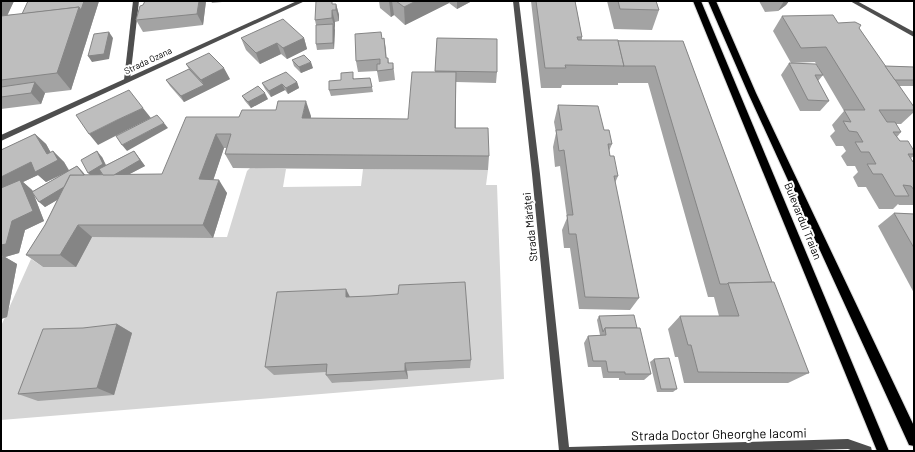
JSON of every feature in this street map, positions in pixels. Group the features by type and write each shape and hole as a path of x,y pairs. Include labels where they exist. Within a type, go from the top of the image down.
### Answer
{"main road":[{"name":"Bulevardul Traian","path":"697,1 883,451"},
{"name":"Bulevardul Traian","path":"712,1 756,100 914,440"}],"street":[{"path":"127,80 136,1"},
{"name":"Strada Ozana","path":"1,138 302,1"},
{"name":"Strada Mărăței","path":"516,1 536,174 564,451"},
{"path":"852,1 914,34"},
{"name":"Strada Doctor Gheorghe Iacomi","path":"571,451 848,444 867,451"}],"shaded area":[{"path":"250,168 286,169 283,187 361,186 363,169 488,170 486,185 497,185 504,379 1,420 1,326 31,259 43,267 92,237 227,237 247,171","holes":["470,368 407,371 407,379 332,383 332,372"]}],"building":[{"path":"28,1 84,1 81,10 79,7 22,14"},
{"path":"145,1 199,1 197,14 136,20 140,6 143,5"},
{"path":"316,1 332,1 332,4 336,4 336,10 332,10 332,18 315,20"},
{"path":"396,1 416,1 404,7"},
{"path":"536,1 575,1 582,37 577,37 578,40 618,40 624,66 565,65 566,68 545,68"},
{"path":"618,1 656,1 659,10 620,9"},
{"path":"79,7 57,73 1,80 1,16"},
{"path":"833,15 838,23 855,22 861,25 859,28 914,107 914,110 879,110 887,122 895,122 901,132 893,132 900,141 908,141 914,151 914,154 908,154 914,162 914,190 911,186 903,185 909,196 895,196 882,174 873,174 867,164 876,164 869,152 861,152 855,142 863,142 857,132 849,131 843,121 851,122 844,110 865,110 826,47 801,48 782,16"},
{"path":"283,19 304,38 283,48 277,43 256,53 241,38"},
{"path":"333,24 333,43 316,44 316,25"},
{"path":"109,32 104,54 88,56 94,34"},
{"path":"381,32 382,39 384,38 386,58 388,58 388,63 393,63 393,69 377,71 377,64 380,64 380,59 356,61 355,34"},
{"path":"437,38 497,39 497,72 435,71"},
{"path":"618,41 683,41 772,282 720,284 655,66 624,66"},
{"path":"209,53 224,68 201,80 186,64"},
{"path":"304,55 311,62 299,67 292,60"},
{"path":"789,63 816,64 823,75 815,75 829,101 808,100"},
{"path":"885,66 914,67 914,80 895,80"},
{"path":"189,69 204,85 181,96 166,80"},
{"path":"286,72 297,82 286,88 282,84 269,91 262,83"},
{"path":"353,72 353,79 370,78 372,87 329,90 329,81 341,80 341,73"},
{"path":"412,72 456,72 455,128 488,128 489,156 225,154 231,134 216,134 199,179 219,180 203,225 78,225 60,255 26,255 45,225 70,175 162,174 186,117 239,117 242,110 276,110 278,101 306,101 302,118 408,119"},
{"path":"35,82 31,93 1,97 1,87"},
{"path":"258,86 265,93 248,102 242,96"},
{"path":"129,90 143,108 89,134 76,115"},
{"path":"558,105 598,106 604,130 609,130 612,144 608,144 610,156 614,156 618,176 614,176 639,298 585,297 576,234 569,234 567,215 573,215 564,150 559,151 556,130 562,130"},
{"path":"157,115 164,123 122,145 116,136"},
{"path":"35,134 47,154 53,151 58,160 35,172 31,162 1,177 1,150"},
{"path":"97,151 103,164 88,173 81,160"},
{"path":"134,151 140,160 114,175 103,175 99,169"},
{"path":"77,166 84,175 70,175 64,187 39,202 32,192"},
{"path":"20,180 33,211 12,221 6,244 1,245 1,188"},
{"path":"894,213 914,214 914,248"},
{"path":"465,282 471,360 405,363 405,371 326,375 327,364 265,367 277,292 346,289 346,297 370,296 398,294 399,285"},
{"path":"774,282 809,373 698,372 691,345 688,345 680,316 739,316 728,283"},
{"path":"634,315 637,328 605,328 603,332 599,316"},
{"path":"117,324 97,388 18,394 43,329 83,328"},
{"path":"605,328 640,328 651,374 625,374 625,372 608,372 606,361 593,361 588,336 606,335"},
{"path":"669,358 677,389 661,389 654,359"}]}
